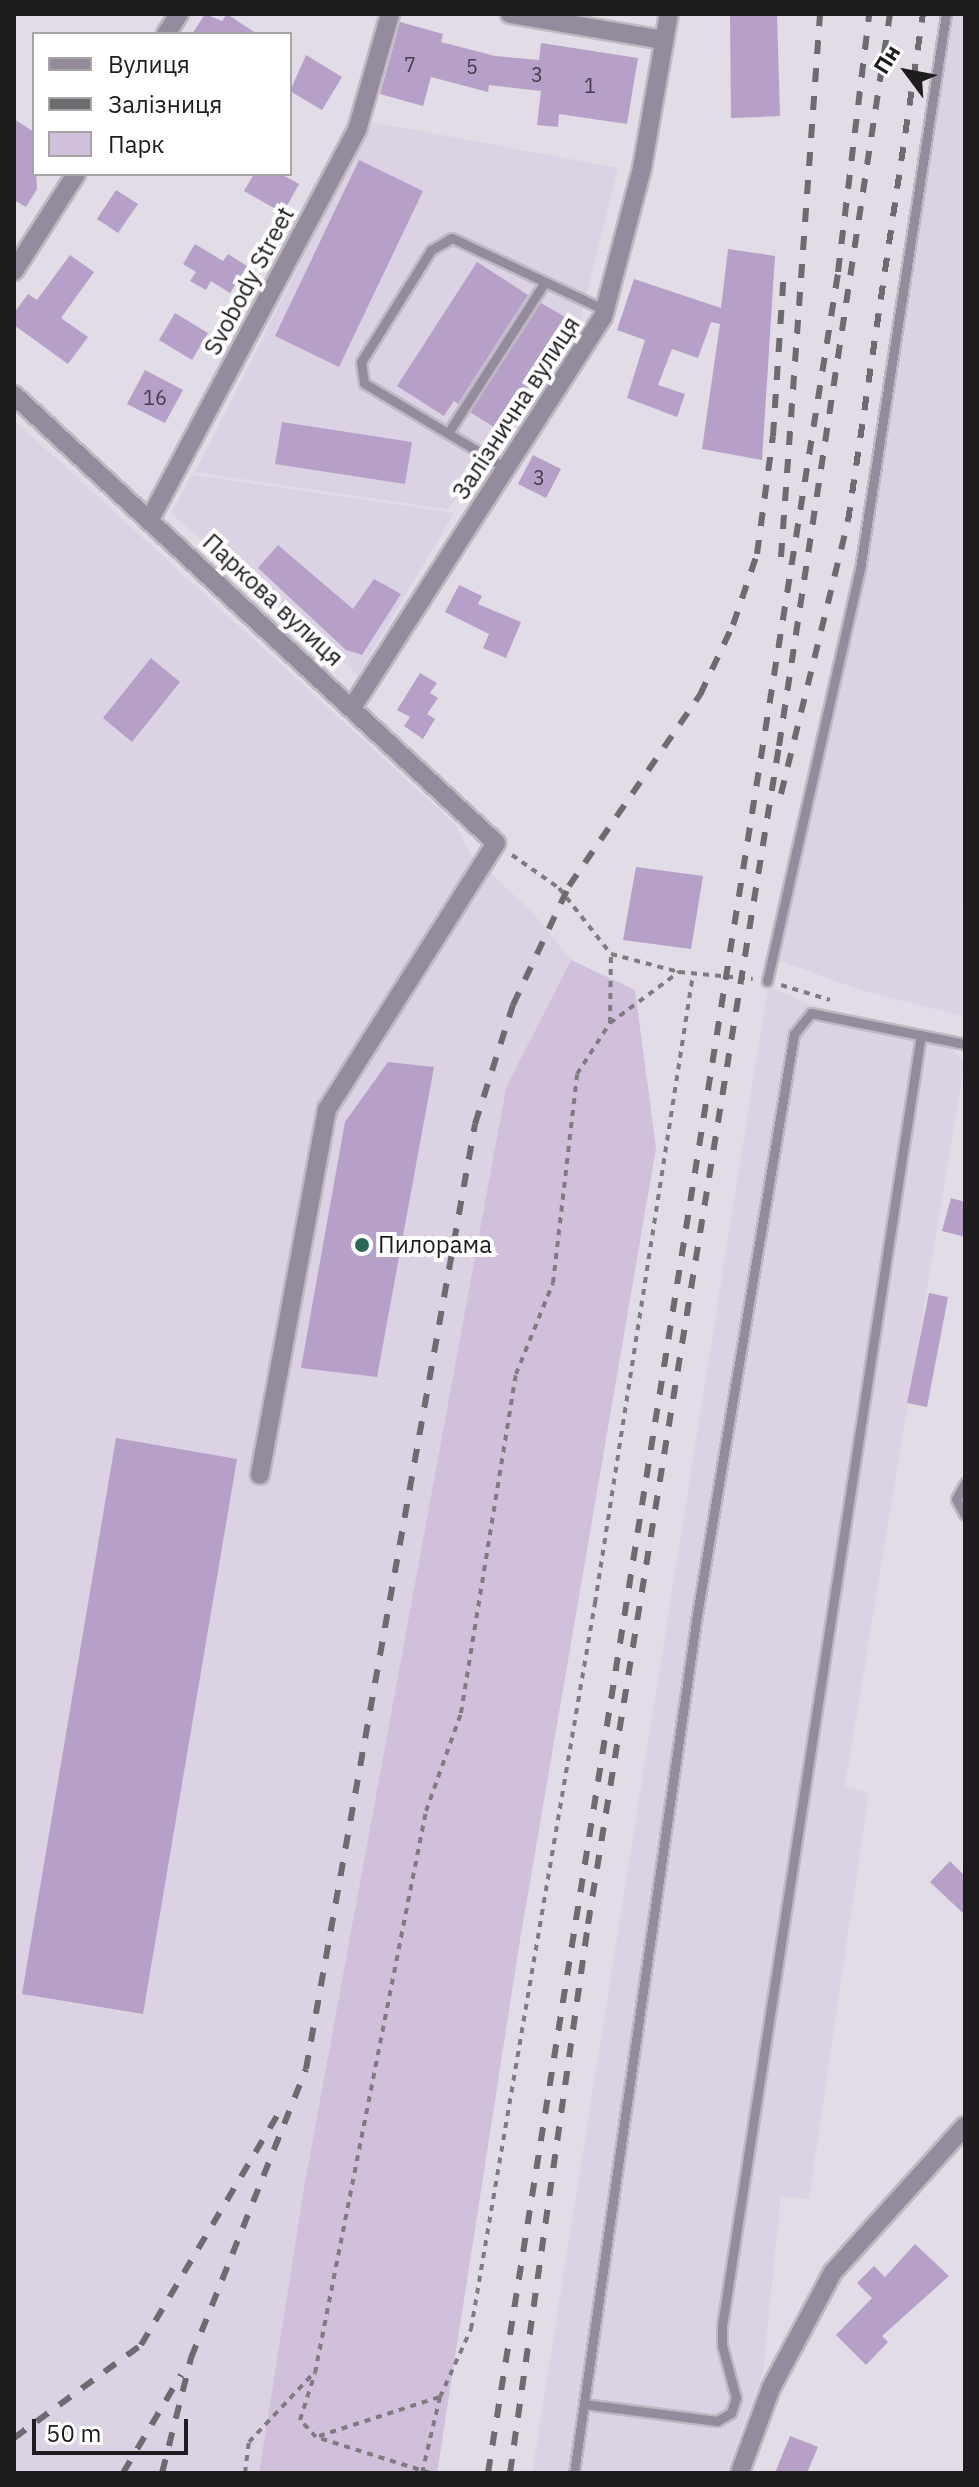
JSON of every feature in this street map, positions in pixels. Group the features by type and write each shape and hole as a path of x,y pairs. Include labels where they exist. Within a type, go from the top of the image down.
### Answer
{"street":[{"path":"167,32 179,14"},
{"name":"Svobody Street","path":"150,519 357,130 390,14"},
{"path":"510,14 664,40"},
{"name":"Залізнична вулиця","path":"353,706 605,310 642,168 669,14"},
{"path":"14,271 75,176"},
{"name":"Паркова вулиця","path":"14,395 353,706 496,843"},
{"path":"260,1475 327,1109 496,843"},
{"path":"740,2472 771,2388 833,2272 965,2126"}],"lane":[{"path":"767,981 860,569 946,14"},
{"path":"506,468 364,383 359,374 361,362 431,250 452,238 605,310"},
{"path":"448,433 545,282"},
{"path":"574,2473 696,1621 794,1034 811,1013 965,1044"},
{"path":"584,2404 717,2421 731,2413 736,2398 722,2345 722,2326 921,1035"},
{"path":"965,1483 956,1499 965,1515"}],"path":[{"path":"496,843 559,888 611,954 679,972 767,981 842,1004"},
{"path":"610,1023 611,954"},
{"path":"430,2473 316,2437 300,2420 315,2373 426,1811 461,1713 516,1374 553,1283 577,1074 610,1023 679,972"},
{"path":"422,2471 440,2397 471,2329 595,1603 693,974"},
{"path":"245,2473 249,2442 315,2373"},
{"path":"316,2437 440,2397"}],"shaded area":[{"path":"953,14 965,14 962,1016 867,992 772,958 867,570"},
{"path":"372,122 618,168 579,324 448,509 195,472"},
{"path":"14,420 456,825 470,854 533,913 571,960 506,1088 305,2182 259,2473 14,2473"},
{"path":"192,475 454,513 358,675 171,513"},
{"path":"768,986 853,1024 954,1050 964,1065 845,1786 869,1792 809,2199 781,2196 763,2372 726,2473 532,2473"}],"green space":[{"path":"571,960 635,990 656,1148 520,1940 437,2473 259,2473 305,2182 506,1088"}],"building":[{"path":"205,14 222,21 227,14 254,32 193,32"},
{"path":"730,14 777,14 780,116 731,118"},
{"path":"400,22 443,34 441,42 495,56 539,60 541,43 638,58 627,124 559,114 558,127 537,125 541,91 489,85 488,92 431,77 423,106 380,94"},
{"path":"306,55 342,77 322,110 292,92"},
{"path":"14,119 32,131 32,176 36,176 37,189 26,207 14,200"},
{"path":"359,160 423,191 339,367 275,336"},
{"path":"253,176 285,176 299,184 283,213 244,191"},
{"path":"116,190 138,204 118,233 97,219"},
{"path":"195,244 223,261 228,254 247,266 230,293 211,281 206,290 190,281 196,272 183,264"},
{"path":"728,249 775,256 762,460 702,449 720,324 711,322 698,358 672,349 658,385 685,394 677,417 627,398 645,340 617,330 634,279 721,308"},
{"path":"70,255 94,272 61,318 88,337 68,364 14,325 14,313 28,294 37,300"},
{"path":"477,262 528,295 458,404 454,401 444,416 397,386"},
{"path":"541,303 572,321 500,431 470,412"},
{"path":"175,313 208,333 192,360 159,340"},
{"path":"145,370 183,390 165,423 127,404"},
{"path":"282,422 412,442 405,484 275,464"},
{"path":"533,455 561,469 546,498 518,484"},
{"path":"278,545 353,609 374,579 401,594 362,655 346,650 258,568"},
{"path":"459,585 482,596 478,604 521,622 506,658 483,648 489,634 445,612"},
{"path":"151,658 180,682 132,742 103,718"},
{"path":"420,673 437,683 430,693 438,698 427,714 435,719 423,739 404,726 410,717 397,710"},
{"path":"636,867 703,876 691,949 623,940"},
{"name":"Пилорама","path":"388,1062 434,1067 377,1377 301,1368 345,1122"},
{"path":"951,1198 965,1202 965,1237 942,1231"},
{"path":"929,1293 948,1297 927,1407 907,1403"},
{"path":"116,1438 237,1459 143,2014 22,1994"},
{"path":"950,1861 965,1876 965,1915 930,1882"},
{"path":"915,2244 949,2276 882,2336 888,2342 866,2365 836,2335 872,2298 857,2283 874,2266 885,2277"},
{"path":"790,2436 818,2447 807,2473 775,2473"}],"railway":[{"path":"781,557 820,14"},
{"path":"488,2473 838,272 869,14"},
{"path":"510,2473 588,1924 779,746 890,14"},
{"path":"781,794 848,521 923,14"},
{"path":"162,2473 191,2358 306,2069 475,1124 513,1005 569,886 700,695 733,625 757,554 773,436 784,271"},
{"path":"14,2438 141,2345 279,2113"},
{"path":"123,2473 181,2375"}],"place":[{"name":"Пилорама","path":"362,1245"}]}
